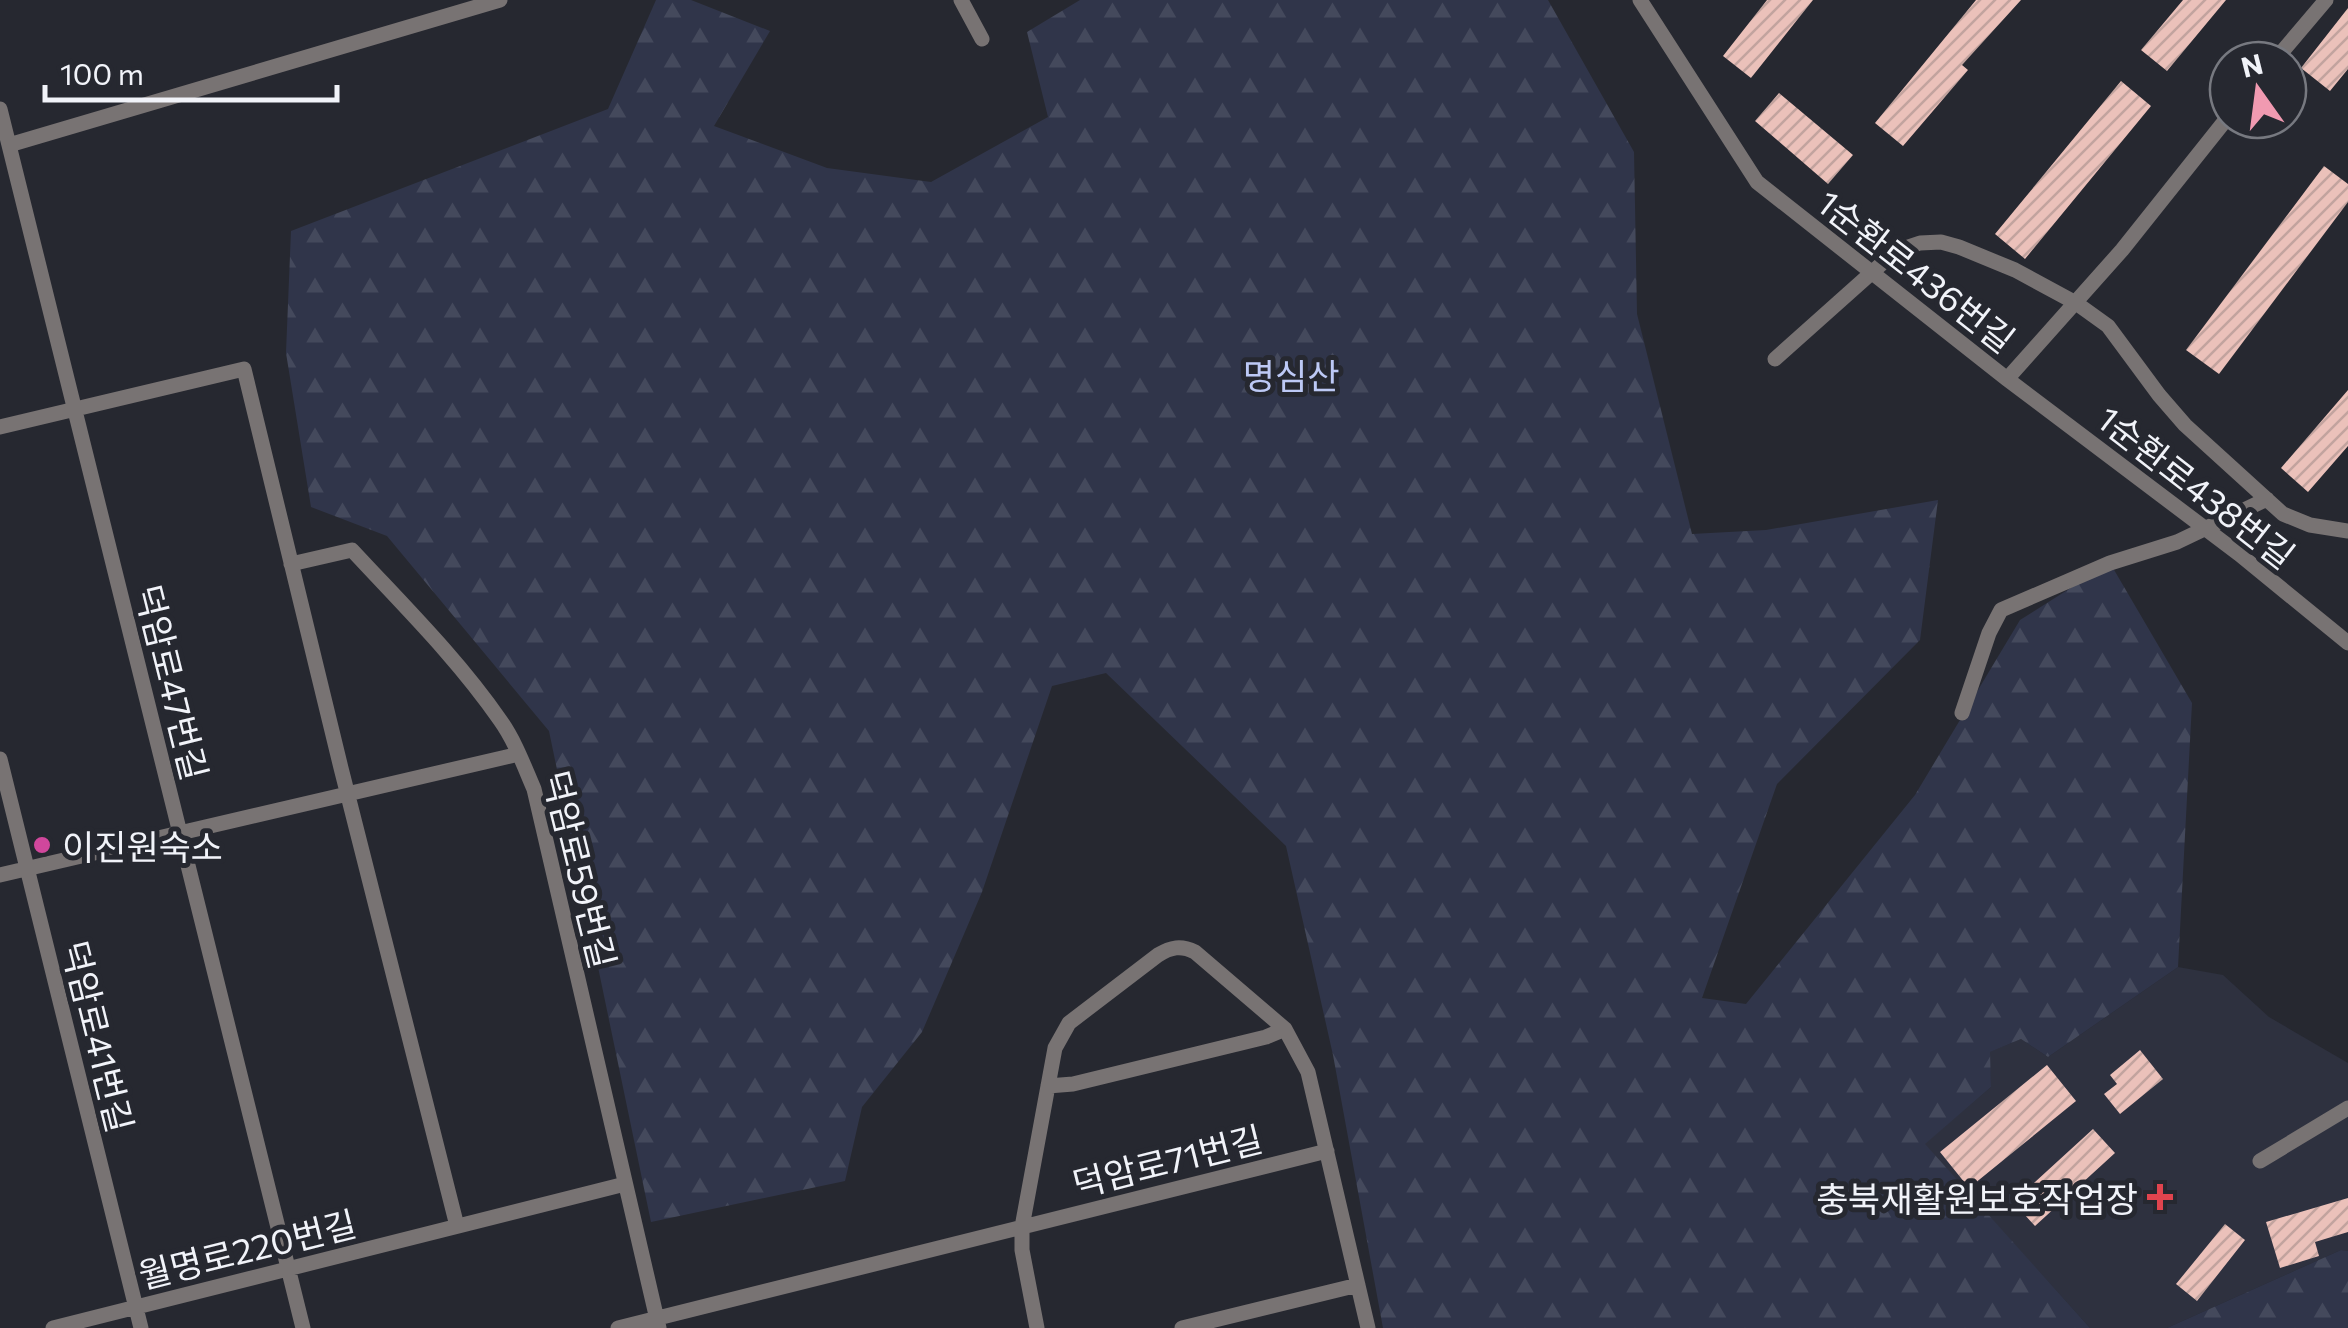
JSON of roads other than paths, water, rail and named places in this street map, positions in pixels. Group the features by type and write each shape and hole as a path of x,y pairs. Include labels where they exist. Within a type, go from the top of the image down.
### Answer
{"street":[{"path":"9,145 500,0"},
{"path":"960,0 982,39"},
{"name":"1순환로436번길","path":"1640,0 1757,182 2007,379 2076,303 2209,140"},
{"path":"2292,40 2326,0"},
{"name":"덕암로47번길","path":"0,108 304,1328"},
{"path":"1775,359 1896,251 1920,243 1941,242 2015,270 2076,303 2108,326 2185,424 2283,514 2310,525 2348,531"},
{"path":"0,427 244,369 457,1226"},
{"name":"1순환로438번길","path":"2007,379 2206,529 2348,643"},
{"path":"1962,713 1989,633 2001,610 2110,563 2176,542 2267,500"},
{"name":"덕암로59번길","path":"291,564 352,550 455,662 502,722 519,754 534,789 658,1323"},
{"path":"0,875 519,754"},
{"name":"덕암로41번길","path":"0,759 141,1328"},
{"name":"덕암로71번길","path":"1037,1328 1022,1250 1022,1228 1055,1048 1069,1022 1169,948 1184,946 1285,1029 1308,1072 1368,1328"},
{"path":"1048,1086 1092,1080 1285,1029"},
{"path":"2260,1161 2348,1108"},
{"name":"덕암로71번길","path":"1022,1228 1327,1152"},
{"name":"월명로220번길","path":"52,1328 624,1184"},
{"path":"618,1328 658,1323 1022,1228"},
{"path":"1182,1328 1358,1285"}],"place":[{"name":"이진원숙소","path":"42,845"},
{"name":"충북재활원보호작업장","path":"2160,1197"}],"park label":[{"name":"명심산","path":"1291,374"}]}
